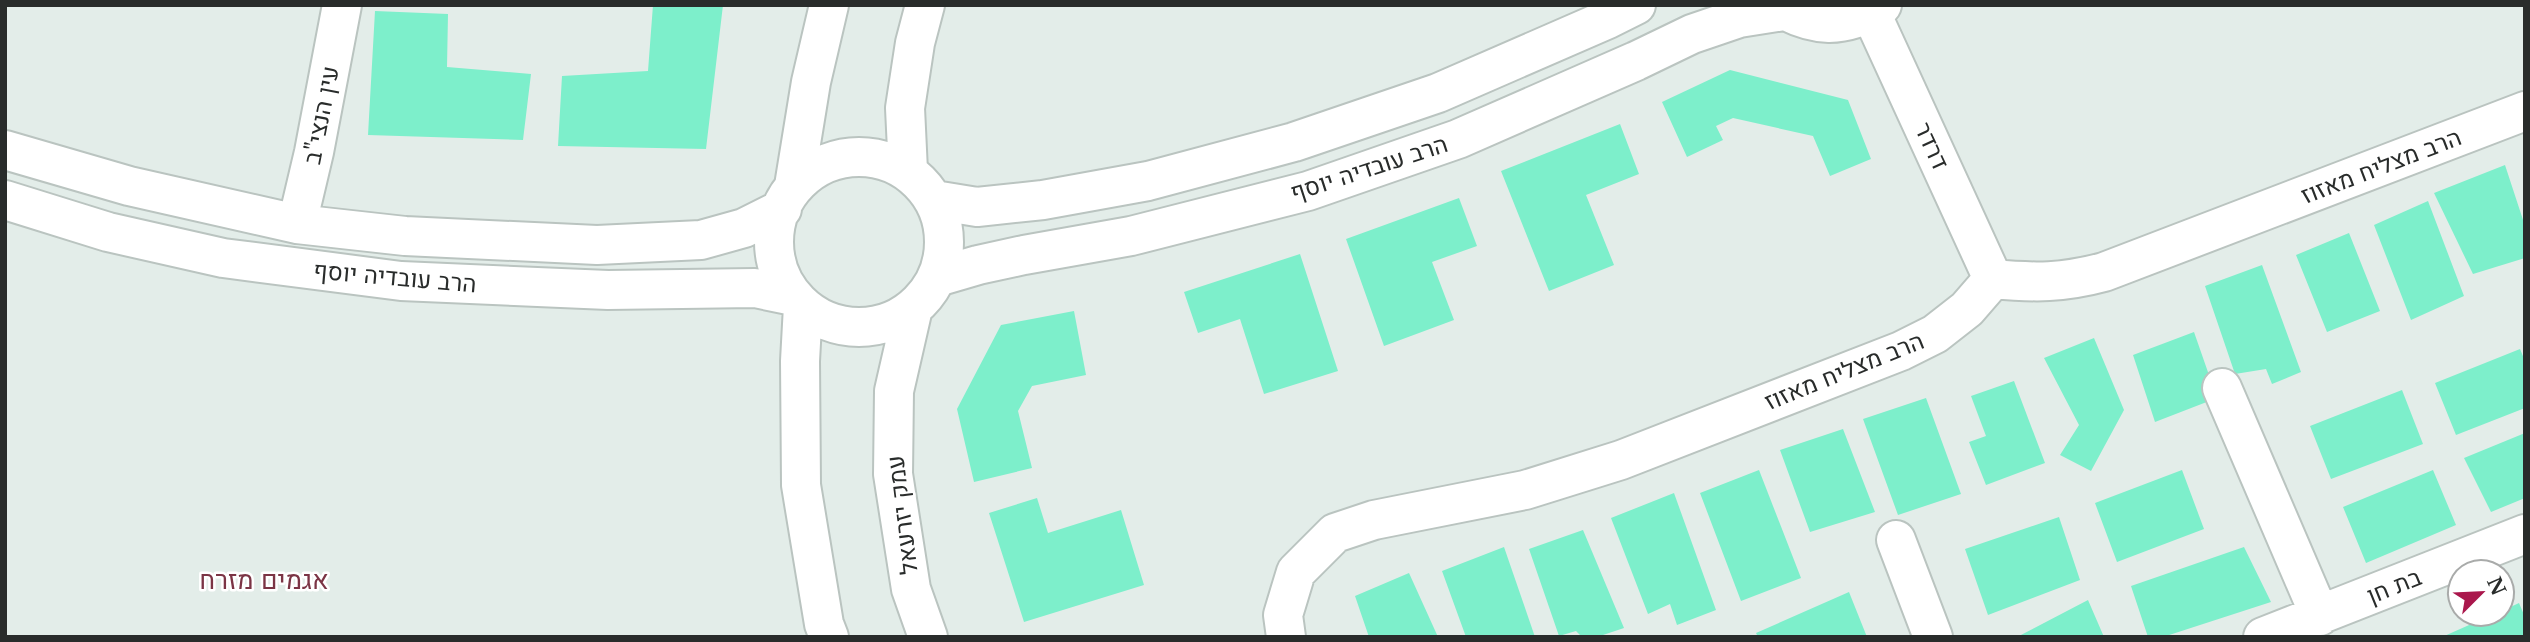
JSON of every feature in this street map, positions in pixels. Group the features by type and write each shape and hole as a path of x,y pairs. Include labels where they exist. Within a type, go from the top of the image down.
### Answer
{"street":[{"name":"עין הנצי\"ב","path":"297,224 314,152 342,5"},
{"path":"788,198 819,166 852,156 887,161 908,171 919,180 934,200 945,243 937,277 913,309 890,322 859,327 827,321 798,301 780,274 774,248 775,229 788,198 829,5"},
{"path":"908,171 905,108 915,43 925,5"},
{"name":"הרב עובדיה יוסף","path":"934,200 977,207 1043,200 1148,181 1294,142 1438,93 1636,5"},
{"name":"הרב עובדיה יוסף","path":"937,277 1024,255 1131,236 1308,191 1458,139 1692,34 1779,8"},
{"path":"1779,8 1797,19 1838,24 1877,9"},
{"name":"דרדר","path":"1877,9 1993,279"},
{"name":"הרב מצליח מאזוז","path":"1286,637 1283,615 1296,572 1335,533 1374,520 1525,490 1621,460 1900,351 1935,334 1967,309 1993,279 2027,282 2071,281 2104,272 2525,111"},
{"name":"הרב עובדיה יוסף","path":"5,150 129,186 297,224 405,236 597,245 701,240 744,229 788,198"},
{"name":"הרב עובדיה יוסף","path":"5,200 108,232 223,258 401,281 608,290 755,288 798,301"},
{"path":"798,301 801,485 824,624 829,637"},
{"name":"עמק יזרעאל","path":"913,309 894,391 893,474 911,589 928,637"},
{"path":"2222,388 2332,621"},
{"name":"בת חן","path":"2263,637 2332,621 2525,534"},
{"path":"1896,540 1933,637"}],"building":[{"path":"653,5 723,5 706,149 558,146 562,76 648,71"},
{"path":"375,11 448,14 447,67 531,74 523,140 368,135"},
{"path":"1730,70 1848,100 1871,159 1830,176 1813,136 1733,118 1716,126 1723,140 1687,157 1662,102"},
{"path":"1620,124 1639,174 1586,195 1614,265 1549,291 1501,171"},
{"path":"2505,165 2525,226 2525,258 2473,274 2434,193"},
{"path":"1459,198 1477,246 1432,262 1454,320 1384,346 1346,239"},
{"path":"2428,201 2464,296 2411,320 2374,225"},
{"path":"2349,233 2380,311 2327,332 2296,255"},
{"path":"1300,254 1338,371 1264,394 1240,319 1198,333 1184,292"},
{"path":"2262,265 2301,372 2272,384 2266,369 2235,374 2205,286"},
{"path":"1074,311 1086,375 1032,386 1018,411 1032,468 974,482 957,409 1001,325"},
{"path":"2194,332 2217,398 2155,422 2133,355"},
{"path":"2094,338 2124,410 2091,471 2060,455 2079,425 2044,358"},
{"path":"2520,349 2525,361 2525,408 2456,435 2435,383"},
{"path":"2014,381 2045,463 1986,485 1969,442 1986,436 1971,396"},
{"path":"2402,390 2423,444 2331,479 2310,426"},
{"path":"1926,398 1961,494 1898,515 1863,419"},
{"path":"1843,429 1875,512 1810,532 1780,450"},
{"path":"2525,433 2525,498 2491,512 2464,458"},
{"path":"1759,470 1801,578 1741,601 1700,493"},
{"path":"2182,470 2204,529 2117,562 2095,503"},
{"path":"2433,470 2456,525 2366,563 2343,507"},
{"path":"1674,493 1716,610 1677,625 1670,604 1648,614 1611,518"},
{"path":"1037,498 1048,533 1121,510 1144,585 1024,622 989,513"},
{"path":"2059,517 2080,580 1988,615 1965,549"},
{"path":"1583,530 1624,628 1597,637 1582,637 1576,631 1559,636 1529,549"},
{"path":"1504,547 1535,637 1466,637 1442,571"},
{"path":"2244,547 2271,602 2163,637 2148,637 2131,586"},
{"path":"1409,573 1438,637 1369,637 1355,596"},
{"path":"1849,592 1867,637 1758,637 1756,633"},
{"path":"2088,600 2104,637 2017,637"},
{"path":"2519,603 2525,617 2525,637 2442,637 2462,628 2516,628 2516,604"}],"district":[{"name":"אגמים מזרח","path":"264,580"}]}
